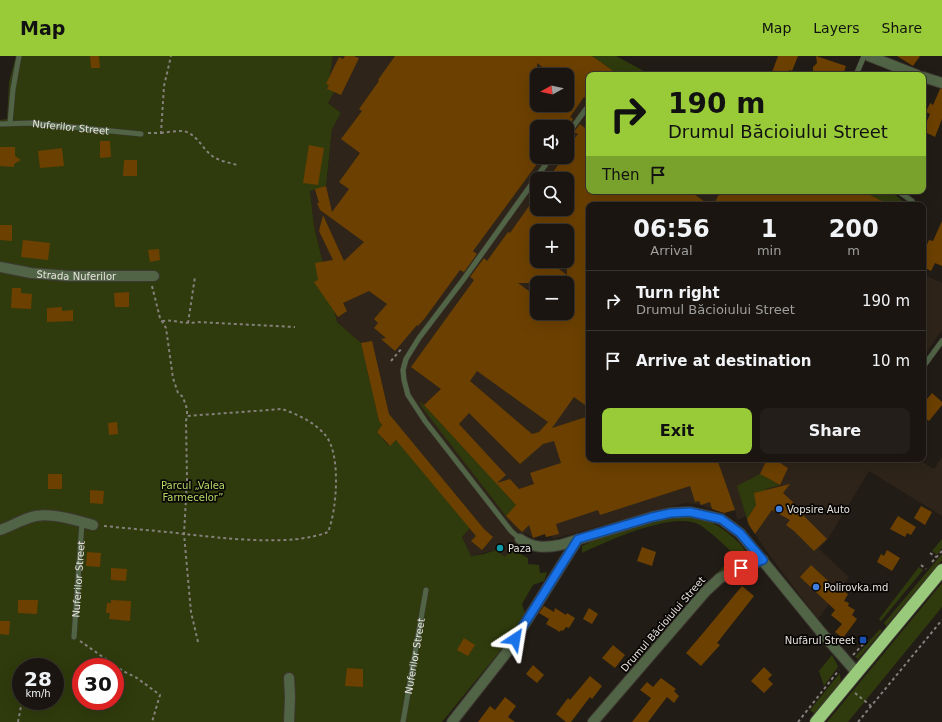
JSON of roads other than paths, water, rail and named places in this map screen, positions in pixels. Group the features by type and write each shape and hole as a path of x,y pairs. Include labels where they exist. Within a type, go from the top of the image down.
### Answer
{"highway":[{"path":"816,722 942,570"}],"street":[{"path":"869,56 909,72"},
{"path":"926,78 942,83"},
{"name":"Strada Nuferilor","path":"0,267 31,273 61,275 150,276"},
{"path":"520,539 533,546 542,547 560,545 652,517 671,513 690,512 721,519 740,533 820,632 857,673"},
{"path":"0,530 26,519 39,516 68,519 92,525"},
{"path":"452,722 507,652 578,539"},
{"name":"Drumul Băcioiului Street","path":"593,722 706,591 720,578 763,560"},
{"path":"289,678 289,722"}],"lane":[{"path":"10,123 12,89 19,56"},
{"path":"857,72 864,56"},
{"path":"574,125 586,109"},
{"name":"Nuferilor Street","path":"0,124 53,125 141,134"},
{"path":"520,539 511,531 425,421 408,395 404,380 404,370 406,360 419,338 547,164"},
{"path":"902,194 912,201"},
{"path":"926,363 942,341"},
{"name":"Nuferilor Street","path":"74,637 82,522"},
{"name":"Nuferilor Street","path":"403,722 426,590"}],"place":[{"name":"Vopsire Auto","path":"779,509"},
{"name":"Paza","path":"500,548"},
{"name":"Polirovka.md","path":"816,587"},
{"name":"Nufărul Street","path":"863,640"}],"park label":[{"name":"Parcul „Valea Farmecelor”","path":"193,490"}]}
